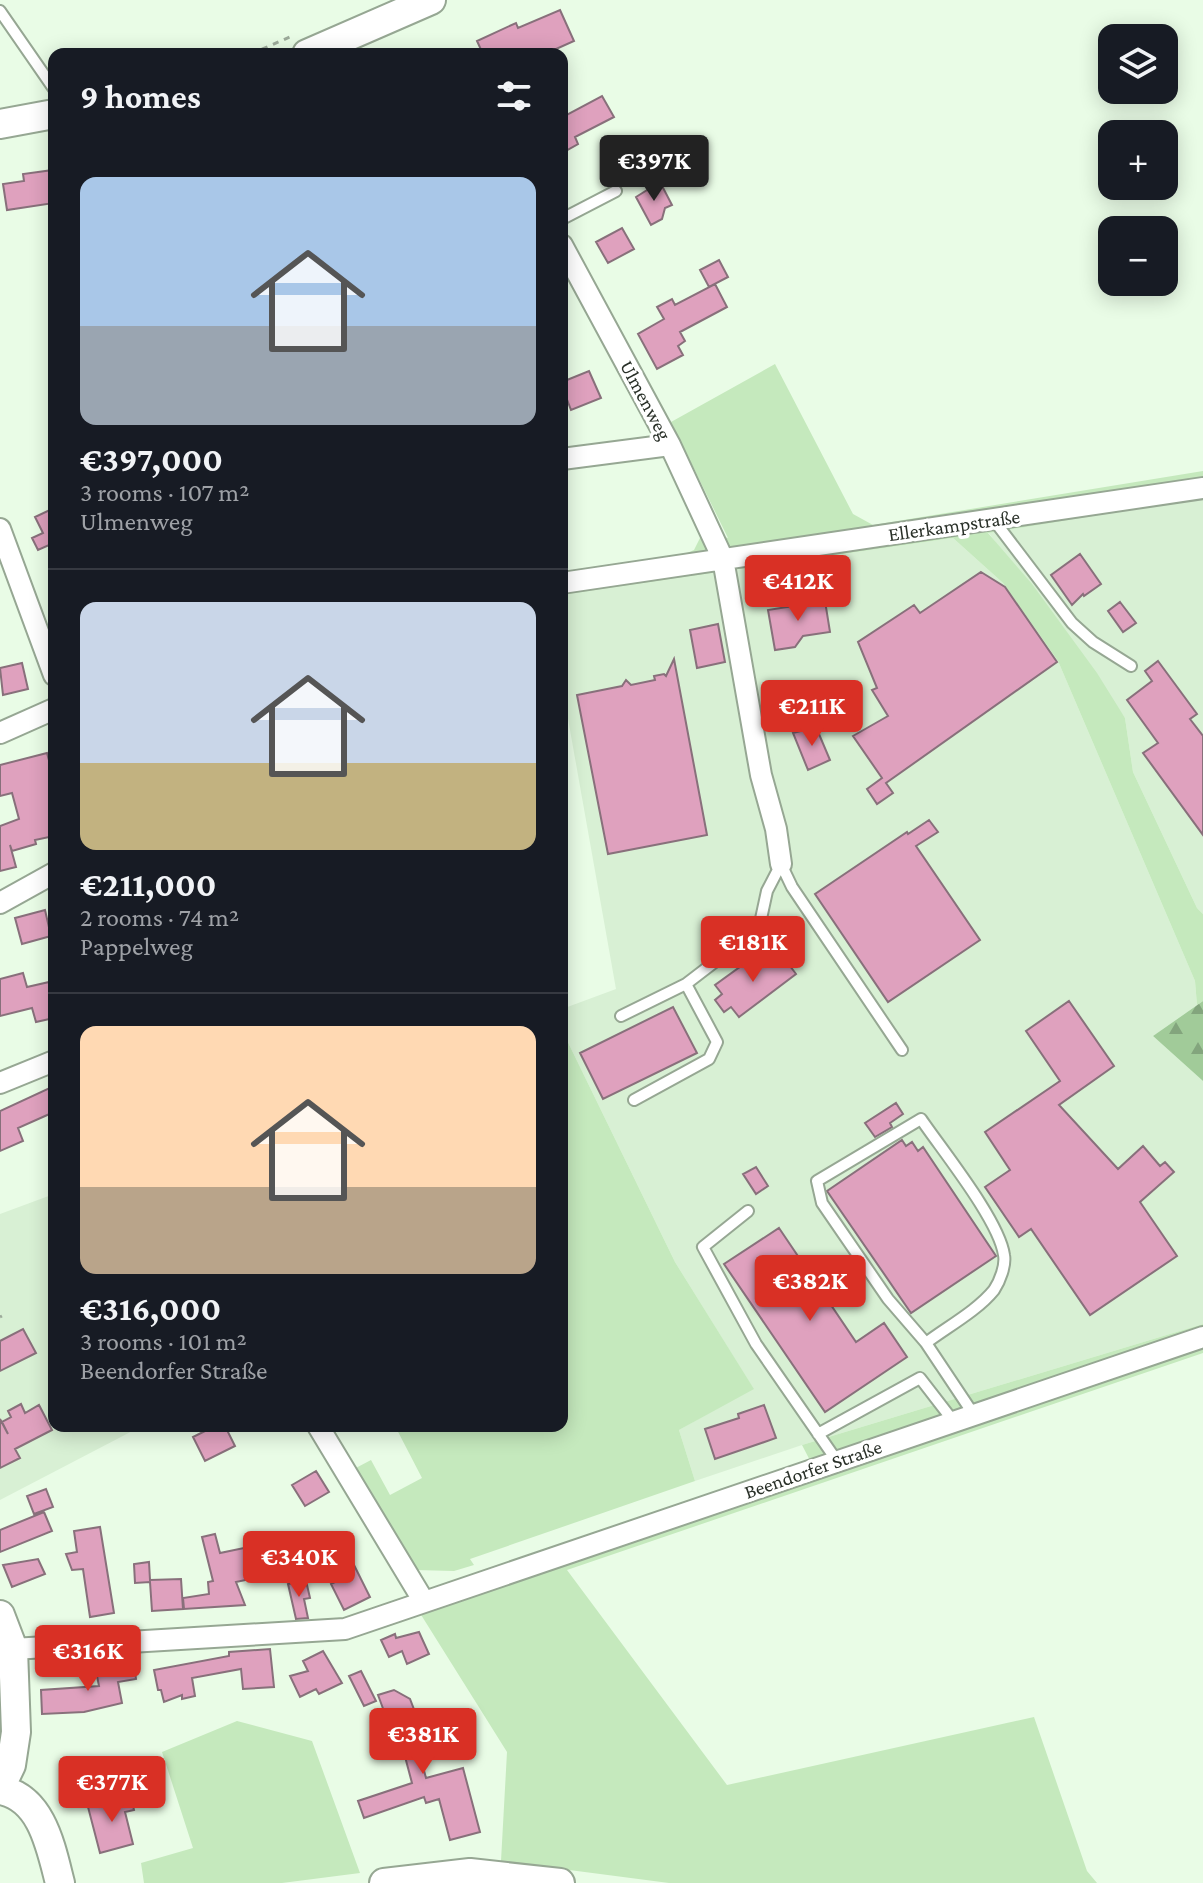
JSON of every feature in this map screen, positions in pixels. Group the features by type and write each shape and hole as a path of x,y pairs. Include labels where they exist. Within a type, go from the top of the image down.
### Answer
{"main road":[{"path":"321,48 431,0"},
{"path":"0,124 48,115"},
{"path":"0,1615 13,1649 16,1732 11,1765 0,1789 15,1793 29,1804 42,1825 60,1883"},
{"path":"384,1883 470,1873 560,1883"}],"street":[{"name":"Ulmenweg","path":"568,256 670,445 723,559 761,775 776,829 781,864"},
{"path":"568,458 670,445"},
{"name":"Ellerkampstraße","path":"568,582 1203,488"},
{"path":"0,529 48,659"},
{"path":"0,733 48,712"},
{"path":"0,903 48,876"},
{"path":"0,1083 48,1063"},
{"name":"Beendorfer Straße","path":"13,1649 345,1629 1203,1337"},
{"path":"322,1432 423,1600"}],"lane":[{"path":"0,11 48,80"},
{"path":"568,216 616,191"},
{"path":"993,519 1072,623 1093,642 1131,666"},
{"path":"621,1016 686,984 759,928 767,891 781,864"},
{"path":"781,864 792,887 902,1050"},
{"path":"634,1100 709,1059 717,1042 686,984"},
{"path":"926,1343 994,1290 1004,1256 994,1225 921,1119 817,1181 822,1203 888,1299 926,1343 974,1415"},
{"path":"748,1211 703,1247 756,1344 837,1462"},
{"path":"818,1434 920,1378 954,1422"}],"shaded area":[{"path":"775,364 853,514 873,525 1203,471 1203,498 988,533 1032,584 1097,673 1125,718 1133,772 1197,908 1203,914 1203,1001 1197,1005 1195,981 1058,661 1003,583 953,538 568,594 568,571 680,556 694,550 704,530 728,538 671,422"},
{"path":"1203,498 1203,914 1197,908 1133,772 1125,718 988,532"},
{"path":"953,538 1003,583 1058,661 1195,981 1197,1005 1153,1036 1203,1081 1203,1324 802,1445 695,1481 679,1430 753,1388 675,1262 568,1042 568,1007 616,989 568,719 568,594"},
{"path":"568,1042 675,1262 754,1389 679,1430 695,1481 470,1559 474,1565 454,1571 415,1570 352,1470 371,1460 390,1495 422,1478 398,1432 568,1432"},
{"path":"48,1196 48,1432 130,1432 0,1500 0,1214"},
{"path":"1203,1324 1203,1353 567,1570 727,1785 1034,1717 1087,1871 1097,1883 669,1883 501,1861 507,1752 418,1610 817,1474 802,1445"},
{"path":"237,1721 312,1741 360,1873 282,1883 144,1883 141,1863 193,1848 162,1752"}],"green space":[{"path":"1203,1001 1203,1081 1153,1036"}],"building":[{"path":"560,10 574,41 558,48 480,48 477,41 516,23 518,28"},
{"path":"602,96 614,117 575,137 578,144 568,150 568,114"},
{"path":"48,171 48,204 7,210 3,184 24,181 23,174"},
{"path":"660,182 672,205 665,208 662,219 651,225 636,197"},
{"path":"622,228 634,249 608,263 596,242"},
{"path":"719,260 728,277 709,287 700,270"},
{"path":"715,284 727,307 680,332 685,341 678,346 683,355 657,369 638,334 664,319 657,307 672,299 675,305"},
{"path":"589,371 601,398 571,410 568,380"},
{"path":"48,511 48,545 38,550 32,538 43,533 35,517"},
{"path":"1080,554 1101,584 1083,594 1072,605 1051,575"},
{"path":"981,572 1005,587 1057,662 886,783 893,793 877,804 867,789 882,778 853,736 888,716 872,690 877,688 858,642 914,605 920,613"},
{"path":"825,601 830,632 803,636 795,647 775,650 768,610"},
{"path":"1120,602 1136,623 1123,632 1108,611"},
{"path":"718,624 725,662 697,668 690,630"},
{"path":"674,659 707,835 608,854 577,695 622,686 626,680 631,685 655,680 654,676 666,676"},
{"path":"1158,661 1197,714 1190,719 1203,736 1203,835 1143,753 1158,743 1127,700 1152,681 1145,671"},
{"path":"22,663 28,689 3,695 0,668"},
{"path":"816,727 830,760 808,770 793,733"},
{"path":"47,753 48,757 48,837 12,851 10,845 16,867 0,871 0,826 19,819 12,793 0,796 0,765"},
{"path":"929,820 938,832 916,846 980,940 888,1002 815,894"},
{"path":"45,910 48,937 22,944 15,918"},
{"path":"778,950 796,974 739,1017 731,1007 724,1012 715,1000 722,994 715,985 744,964 749,972"},
{"path":"23,973 27,987 48,982 48,1019 36,1022 32,1008 0,1016 0,979"},
{"path":"1069,1001 1114,1066 1059,1105 1118,1169 1143,1146 1160,1166 1165,1162 1174,1172 1140,1202 1177,1256 1090,1315 1031,1229 1019,1237 985,1187 1010,1170 985,1132 1060,1081 1026,1031"},
{"path":"673,1007 697,1053 603,1099 580,1053"},
{"path":"48,1089 48,1115 18,1128 23,1141 0,1151 0,1111"},
{"path":"896,1103 903,1114 890,1123 892,1127 875,1137 865,1123"},
{"path":"902,1140 906,1146 912,1142 918,1151 923,1147 996,1256 911,1313 827,1191"},
{"path":"756,1167 768,1186 756,1194 743,1174"},
{"path":"779,1228 856,1342 884,1323 907,1357 825,1412 724,1264"},
{"path":"23,1329 36,1353 0,1371 0,1341"},
{"path":"21,1404 25,1413 39,1405 48,1422 48,1432 15,1449 20,1458 0,1468 0,1419 8,1434 2,1422 11,1417 8,1411"},
{"path":"764,1405 776,1438 715,1459 705,1429 739,1418 738,1414"},
{"path":"203,1432 228,1432 235,1446 205,1461 193,1437"},
{"path":"316,1471 329,1492 305,1506 292,1485"},
{"path":"46,1489 53,1507 34,1514 27,1496"},
{"path":"44,1512 52,1531 0,1552 0,1530"},
{"path":"100,1527 114,1613 90,1617 83,1569 72,1570 66,1554 77,1552 74,1531"},
{"path":"215,1534 220,1553 273,1542 282,1572 236,1582 245,1605 184,1609 183,1598 209,1594 208,1582 213,1581 202,1537"},
{"path":"38,1559 45,1574 12,1587 3,1565"},
{"path":"351,1559 370,1597 344,1610 331,1584 343,1578 337,1566"},
{"path":"149,1562 150,1580 181,1579 183,1609 152,1611 150,1582 135,1583 134,1564"},
{"path":"301,1582 302,1586 307,1585 310,1598 304,1599 308,1618 296,1619 288,1584"},
{"path":"419,1632 429,1654 407,1664 402,1651 389,1657 381,1640 395,1634 396,1638"},
{"path":"270,1649 274,1687 243,1689 241,1669 192,1678 195,1696 182,1699 182,1695 164,1702 161,1690 158,1690 154,1670 229,1656 229,1652"},
{"path":"323,1651 342,1683 319,1694 316,1689 300,1697 290,1676 308,1671 303,1661"},
{"path":"134,1665 136,1679 118,1682 122,1703 84,1712 42,1714 41,1690 99,1686 96,1671"},
{"path":"361,1671 376,1701 364,1706 349,1676"},
{"path":"394,1690 410,1699 418,1720 413,1729 426,1778 463,1768 480,1832 450,1840 439,1799 426,1803 424,1797 364,1818 358,1801 412,1783 399,1734 391,1730 378,1695"},
{"path":"131,1797 134,1810 125,1812 133,1844 100,1853 88,1807"}]}
